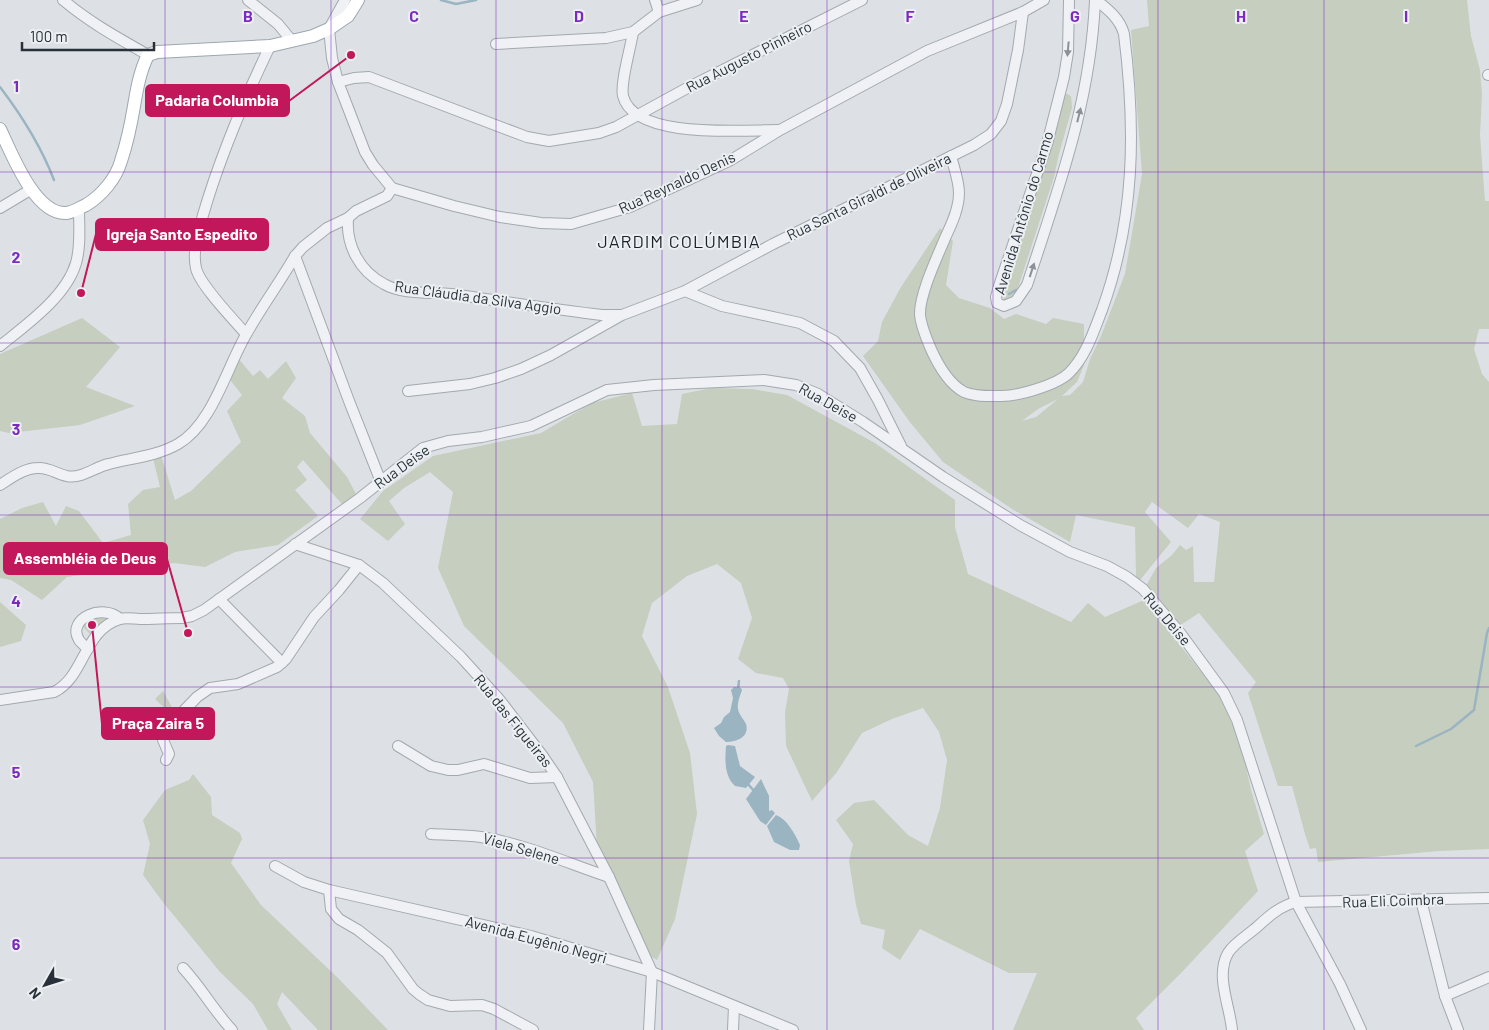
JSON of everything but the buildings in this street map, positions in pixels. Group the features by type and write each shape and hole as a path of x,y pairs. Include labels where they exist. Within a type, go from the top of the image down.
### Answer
{"main road":[{"path":"0,129 30,190 43,203 55,211 64,213 79,209 93,201 101,193 112,179 120,164 131,122 140,72 148,55 157,52 270,46 313,36 330,29 348,16 358,0"}],"street":[{"path":"63,0 80,15 148,55"},
{"path":"248,0 278,24 292,41"},
{"path":"0,485 20,473 37,468 47,469 66,477 80,476 108,464 141,457 178,444 205,418 246,334 295,256 308,242 327,228 387,196 392,188 373,166 365,152 338,82 332,58 330,29 345,0"},
{"path":"655,0 659,12"},
{"path":"496,44 606,38 634,32 659,12 697,0"},
{"name":"Rua Augusto Pinheiro","path":"338,82 368,77 527,137 550,141 599,133 616,126 698,82 862,0"},
{"name":"Rua Reynaldo Denis","path":"392,188 500,217 541,223 571,224 630,207 731,160 780,130 927,51 1023,12 1044,0"},
{"name":"Avenida Antônio do Carmo","path":"1069,0 1068,52 1064,77 1047,144 998,286 997,303 1004,306 1016,301 1027,285 1073,142 1084,98 1091,55 1095,0"},
{"path":"951,156 959,192 958,204 923,297 920,314 924,330 931,349 951,380 964,391 977,395 1019,395 1067,375 1081,359 1091,340 1108,293 1121,248 1131,176 1132,121 1124,34 1122,25 1116,17 1095,0"},
{"name":"Rua Santa Giraldi de Oliveira","path":"408,392 470,384 495,378 551,355 622,315 685,291 773,244 974,145 991,134 1001,121 1016,59 1023,12"},
{"path":"634,32 622,87 624,98 637,115 664,126 683,129 780,130"},
{"path":"246,334 204,283 196,269 195,255 199,231 210,192 248,90 270,46"},
{"path":"0,208 30,190"},
{"path":"0,346 27,325 52,301 70,276 76,264 78,252 79,209"},
{"name":"Rua Cláudia da Silva Aggio","path":"348,218 348,236 357,258 374,278 385,285 397,289 451,294 602,315 622,315"},
{"path":"295,256 381,482"},
{"path":"685,291 722,306 800,323 834,341 860,368 902,448"},
{"name":"Rua Deise","path":"88,648 79,639 77,634 81,621 87,616 93,613 106,612 120,619 167,618 192,616 204,610 381,482 423,448 448,441 482,437 530,426 607,390 706,381 764,380 796,385 818,394 943,477 1020,525 1070,552 1107,566 1127,577 1143,589 1158,606 1213,676 1224,693 1237,720 1296,902 1340,984 1361,1030"},
{"name":"Rua das Figueiras","path":"295,544 359,565 383,583 461,658 499,699 557,777 609,877 652,972"},
{"path":"166,760 169,754 163,740 163,734 197,697 210,688 231,686 256,678 282,663 314,617 359,565"},
{"path":"219,599 282,663"},
{"path":"0,700 54,692 61,688 77,667 92,638 107,626 120,619"},
{"path":"398,746 432,766 448,770 458,770 484,764 530,778 557,777"},
{"name":"Viela Selene","path":"431,834 471,836 495,840 528,849 609,877"},
{"name":"Avenida Eugênio Negri","path":"275,866 304,882 329,890 531,936 652,972 793,1030"},
{"path":"329,890 331,909 339,919 358,930 387,953 419,994 428,1000 450,1006 482,1005 494,1009 533,1030"},
{"name":"Rua Eli Coimbra","path":"1296,902 1489,898"},
{"path":"1421,900 1445,996 1458,1030"},
{"path":"1232,1030 1223,977 1223,969 1229,952 1274,912 1296,902"},
{"path":"184,968 195,980 212,1007 232,1030"},
{"path":"649,1030 652,972"},
{"path":"1445,996 1489,977"},
{"path":"733,1030 734,1006"}],"green space":[{"path":"1147,0 1467,0 1471,36 1480,70 1482,94 1480,135 1485,201 1489,201 1489,329 1479,329 1474,349 1482,374 1489,382 1489,849 1439,851 1318,862 1316,848 1310,849 1292,786 1278,786 1248,693 1256,682 1199,613 1179,626 1146,586 1156,568 1172,555 1180,545 1186,550 1193,546 1194,582 1214,582 1220,522 1199,514 1188,528 1152,502 1145,512 1171,542 1140,580 1136,577 1135,527 1076,515 1070,542 1012,509 943,462 909,421 863,356 878,341 882,322 901,287 940,228 953,241 946,285 959,298 990,308 1004,319 1016,314 1046,324 1053,318 1084,324 1084,365 1077,382 1062,396 1070,395 1083,382 1090,359 1125,274 1142,174 1131,30 1149,26","holes":["1058,399 1036,417 1022,421 1038,409"]},
{"path":"1065,93 1071,96 1072,108 1054,177 1012,303 1004,300 1003,291 1058,102"},
{"path":"82,318 120,347 86,387 135,406 80,425 9,433 0,431 0,354"},
{"path":"238,358 253,376 260,370 268,379 286,361 296,378 282,398 305,416 310,433 347,477 356,494 342,504 303,460 297,467 307,480 295,490 318,516 278,545 235,552 205,567 174,563 67,577 42,600 11,580 0,578 0,519 22,508 43,502 56,526 66,506 79,511 103,543 131,535 128,504 143,490 160,487 153,458 161,455 175,500 191,491 241,442 227,411 242,395 227,376"},
{"path":"711,388 752,389 787,395 875,443 955,500 955,527 968,574 1071,622 1088,603 1105,617 1144,600 1219,694 1241,744 1251,790 1264,834 1245,851 1258,891 1136,1018 1144,1030 1013,1030 1037,973 1009,973 920,929 900,960 882,948 885,930 861,924 849,861 853,844 836,820 854,803 874,800 908,835 928,846 940,808 947,760 939,732 923,708 892,719 862,733 837,772 812,801 786,746 785,712 789,689 783,678 756,673 738,659 752,618 741,583 717,564 687,576 652,603 642,636 668,687 690,753 697,814 675,919 657,960 645,953 597,847 593,782 563,723 464,626 438,568 453,492 430,472 404,488 389,501 405,524 388,541 360,519 383,491 433,456 541,433 592,403 632,393 642,426 677,424 682,394"},
{"path":"0,602 26,625 21,641 0,647"},
{"path":"95,618 108,620 90,634 84,628 84,623"},
{"path":"163,691 173,709 180,711 176,719 155,699"},
{"path":"193,774 211,797 212,815 240,833 242,839 231,863 261,905 338,978 388,1030 318,1030 282,992 277,1004 292,1030 268,1030 253,1004 220,972 162,901 143,875 150,844 143,820 165,790 189,780"}],"water":[{"path":"734,687 741,688 742,690 738,709 747,729 741,738 726,742 714,728 730,712 733,698 731,690"},
{"path":"726,746 735,746 740,766 755,777 746,788 735,786 731,782 726,762"},
{"path":"761,779 769,796 769,811 772,810 775,813 766,825 760,821 746,799"},
{"path":"776,815 784,820 796,836 800,845 799,850 790,850 774,842 767,826"}],"waterway":[{"path":"441,0 456,4 476,0"},
{"path":"0,87 30,132 54,180"},
{"path":"1009,294 1016,290"},
{"path":"1416,746 1451,729 1474,710 1489,628"},
{"path":"738,689 739,681"},
{"path":"747,783 755,792"}],"place":[{"name":"Padaria Columbia","path":"351,55"},
{"name":"Igreja Santo Espedito","path":"81,293"},
{"name":"Praça Zaira 5","path":"92,625"},
{"name":"Assembléia de Deus","path":"188,633"}],"district":[{"name":"JARDIM COLÚMBIA","path":"679,242"}]}
